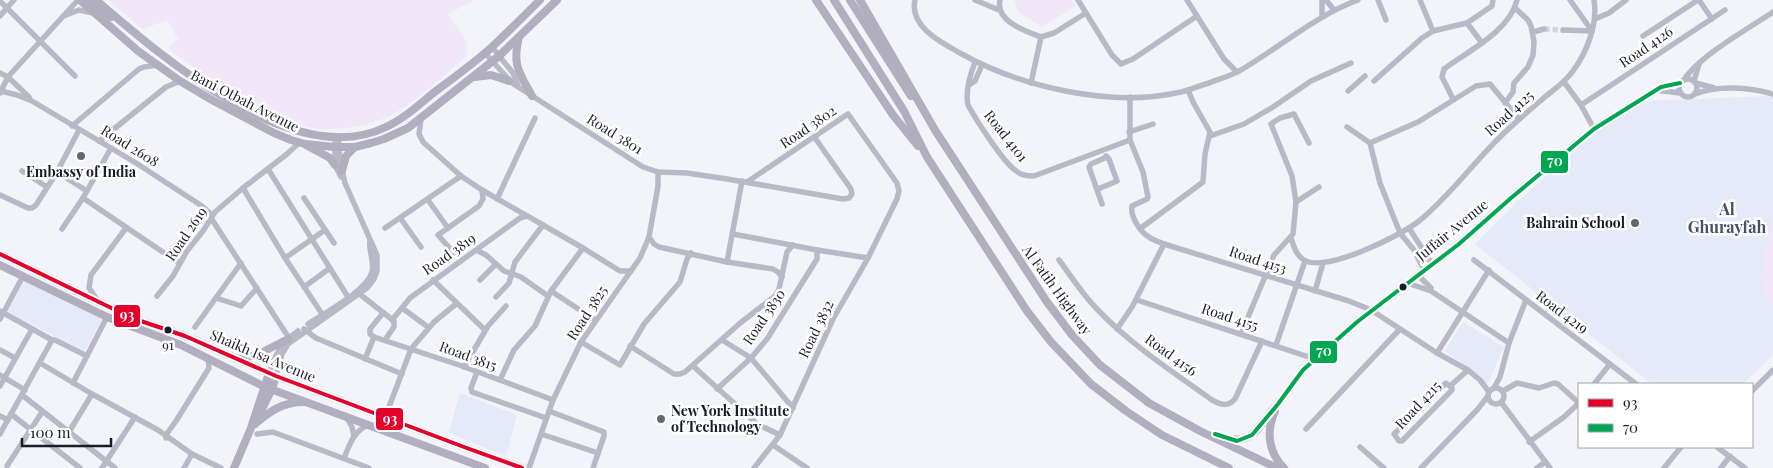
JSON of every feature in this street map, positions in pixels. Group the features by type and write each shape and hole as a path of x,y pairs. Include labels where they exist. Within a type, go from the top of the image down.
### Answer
{"main road":[{"name":"Bani Otbah Avenue","path":"79,0 138,51 180,81 274,133 302,143 336,147 355,146 392,136 408,128 499,56 557,0"},
{"path":"87,0 106,15 117,19"},
{"name":"Bani Otbah Avenue","path":"96,0 146,44 198,81 254,113 294,131 338,136 368,133 386,127 404,116 485,53 540,0"},
{"path":"816,0 892,115 927,157"},
{"path":"834,0 904,111 927,157 1027,311 1051,342 1077,371 1102,394 1138,420 1229,468"},
{"name":"Al Fatih Highway","path":"850,0 903,85 936,130"},
{"name":"Al Fatih Highway","path":"860,0 936,130 1047,302 1072,335 1100,365 1132,391 1167,414 1277,468"},
{"path":"520,36 515,60 517,68 532,96"},
{"path":"138,51 146,44"},
{"path":"473,78 491,75 509,81"},
{"path":"302,143 330,158 338,168 355,146"},
{"name":"Shaikh Isa Avenue","path":"0,254 132,318 185,336 272,374 464,448 522,468"},
{"name":"Shaikh Isa Avenue","path":"0,265 107,317 181,345 269,388 485,468"},
{"path":"236,359 257,355 288,338"},
{"path":"234,468 254,428 269,388 272,374"},
{"path":"254,428 266,414 280,406 297,402 308,402"},
{"path":"1200,431 1209,432 1233,441 1246,439 1254,433 1278,404"},
{"path":"1278,404 1270,425 1270,438 1275,457 1284,468"}],"street":[{"path":"0,16 14,0"},
{"path":"0,92 8,77 79,0"},
{"path":"915,0 914,14 921,26 947,46 975,62 1031,83 1075,94 1130,97 1154,96 1188,90 1237,72 1322,17 1358,0"},
{"path":"975,0 999,10 1007,20 1041,37 1054,33 1086,13"},
{"path":"999,10 1000,0"},
{"path":"1078,0 1112,54 1121,64 1133,59 1197,16"},
{"path":"1187,0 1224,59 1237,72"},
{"path":"1324,0 1334,10"},
{"path":"1322,17 1324,0"},
{"path":"1378,0 1386,20"},
{"path":"1420,0 1433,31"},
{"path":"1374,81 1402,58 1422,38 1433,31 1467,23 1492,6 1494,0"},
{"path":"1453,99 1442,77 1442,72 1500,28 1515,8 1517,0"},
{"path":"1570,0 1592,32"},
{"name":"Road 4125","path":"1323,263 1361,252 1409,228 1428,213 1483,154 1519,119 1564,82 1584,52 1592,32 1595,19 1594,0"},
{"path":"1595,19 1608,13 1626,0"},
{"path":"1643,36 1699,0 1712,19"},
{"path":"0,1 75,76"},
{"path":"1505,103 1513,92 1514,83 1528,67 1533,55 1533,32 1528,20 1515,8"},
{"path":"64,16 79,10 93,13"},
{"name":"Road 4126","path":"1581,105 1726,10"},
{"path":"1680,93 1678,88 1682,81 1700,62 1773,12"},
{"path":"1467,23 1482,43"},
{"path":"1533,32 1544,29"},
{"path":"1563,30 1592,32"},
{"path":"1031,83 1041,37"},
{"name":"Road 3801","path":"492,47 512,73 518,86 634,162 658,172 687,173 843,199 851,197 851,189 815,138"},
{"path":"485,53 509,81 518,86"},
{"path":"1224,59 1224,77"},
{"name":"Road 4101","path":"975,62 966,96 968,105 1009,165 1020,173 1026,176 1034,176 1130,140"},
{"path":"1695,94 1697,89 1695,82 1700,62"},
{"path":"1210,136 1244,124 1273,108 1311,81 1351,63"},
{"path":"72,126 139,70 144,67 158,65"},
{"path":"970,85 975,81 982,65"},
{"name":"Road 2608","path":"0,73 8,77 32,101"},
{"path":"168,86 169,74"},
{"path":"1348,91 1365,76"},
{"path":"1682,81 1690,79 1714,88 1754,90 1773,94"},
{"path":"99,141 168,86 180,81"},
{"name":"Juffair Avenue","path":"1278,404 1303,370 1371,310 1459,244 1594,129 1655,90 1667,84 1682,81"},
{"path":"1564,82 1581,105 1594,129"},
{"path":"1370,143 1418,122 1476,86 1490,84 1519,119"},
{"path":"1655,90 1680,93 1687,97 1714,88"},
{"path":"1130,97 1130,140 1143,172 1148,197 1132,206 1132,210 1141,228 1203,182 1205,154 1210,136 1208,127 1188,90"},
{"name":"Road 2608","path":"0,92 17,94 32,101 111,148 202,206 211,216 288,338"},
{"name":"Road 3802","path":"744,182 815,138 848,114 897,183 899,191 897,199"},
{"path":"1241,334 1264,275 1277,251 1291,238 1294,229 1296,202 1290,169 1271,124 1280,118 1294,114 1309,143"},
{"path":"497,199 535,118"},
{"path":"421,119 419,134 423,142 461,176 620,271 631,271"},
{"path":"1130,132 1153,124"},
{"path":"1347,127 1370,143 1380,183 1400,234 1432,264"},
{"path":"0,195 28,208 36,205 79,130"},
{"path":"272,374 275,356 288,338 358,292 372,271 373,259 369,245 370,241 338,168 336,147 338,136"},
{"path":"287,154 290,149 291,140"},
{"name":"Road 2619","path":"157,296 173,276 179,263 211,216 243,188 302,143"},
{"path":"62,229 84,198 111,148"},
{"path":"1098,189 1117,181 1109,159 1103,150"},
{"path":"1102,204 1089,165 1106,157"},
{"path":"268,170 348,297"},
{"path":"22,171 47,187"},
{"path":"56,172 87,191"},
{"name":"Road 3825","path":"529,468 553,400 581,342 640,258 649,237 658,186 658,172"},
{"path":"385,228 461,176"},
{"path":"727,262 744,182"},
{"path":"1296,202 1319,186"},
{"path":"243,188 323,316"},
{"path":"461,261 438,235 480,206 484,199 482,190"},
{"path":"84,198 179,263"},
{"path":"304,198 334,243"},
{"name":"Road 3832","path":"754,468 780,435 833,319 868,258 897,199"},
{"path":"428,200 448,228"},
{"name":"Road 3819","path":"392,320 410,298 433,280 520,218 527,216"},
{"path":"401,218 421,247"},
{"path":"496,297 509,283 515,262 543,225"},
{"path":"99,302 89,288 88,282 91,275 126,228"},
{"name":"Road 4153","path":"1141,228 1148,237 1164,244 1371,310"},
{"path":"1409,228 1424,270"},
{"path":"285,258 325,230"},
{"path":"733,234 868,258"},
{"path":"649,237 659,247 727,262 773,269 782,277"},
{"path":"1291,238 1297,254 1305,261 1314,264 1323,263 1315,291"},
{"path":"1117,329 1137,300 1164,244"},
{"path":"630,346 674,374 682,373 693,366 739,324 775,296 779,288 788,252 793,245"},
{"path":"500,380 514,350 535,326 550,294 583,248"},
{"path":"476,250 483,253 504,271 521,277 595,320"},
{"name":"Road 3830","path":"717,389 751,358 767,340 817,259 816,250"},
{"path":"581,342 620,365 644,324 680,282 687,259 691,253"},
{"name":"Road 4156","path":"1059,260 1095,307 1117,329 1151,357 1222,405 1227,405 1235,399 1262,341"},
{"name":"Road 4219","path":"1474,260 1635,383"},
{"path":"1276,345 1298,286 1305,261"},
{"path":"195,327 241,264"},
{"path":"480,280 496,264"},
{"path":"304,287 330,268"},
{"path":"1437,353 1489,270"},
{"path":"1418,275 1438,295"},
{"path":"23,276 1,315 87,356"},
{"path":"433,280 485,330"},
{"path":"1407,283 1424,287 1438,295 1509,343"},
{"path":"216,298 241,306 257,288"},
{"path":"323,316 348,297 358,292"},
{"path":"358,292 392,320 394,326 386,340"},
{"name":"Road 4155","path":"1137,300 1315,359"},
{"path":"1421,468 1477,410 1500,377 1509,343 1526,300"},
{"path":"390,407 411,349 428,327 456,304"},
{"path":"464,367 485,330 506,306"},
{"path":"402,308 428,327"},
{"path":"1371,310 1437,353 1468,370 1490,392 1490,400 1493,403"},
{"path":"365,359 374,337 370,334 370,329 383,313"},
{"path":"74,383 107,317"},
{"path":"0,386 2,377 16,358 32,329"},
{"path":"304,329 316,338 402,374"},
{"path":"272,374 286,347 304,329"},
{"path":"1306,429 1400,329"},
{"name":"Road 3815","path":"374,337 464,367 553,400"},
{"path":"0,434 52,340"},
{"path":"722,340 751,358 793,408"},
{"path":"0,350 16,358"},
{"path":"166,435 176,422 210,365 208,359"},
{"path":"40,363 92,394 136,417 166,435 192,454 221,468"},
{"path":"1595,383 1610,364"},
{"path":"693,366 757,424 780,435"},
{"name":"Road 4215","path":"1450,386 1468,370"},
{"path":"1753,390 1773,370"},
{"path":"477,372 470,388 472,392 546,418"},
{"path":"2,377 24,393 42,412 115,468"},
{"path":"1500,377 1504,398 1501,402"},
{"name":"Road 4215","path":"1446,383 1450,386 1452,390 1402,441 1399,442 1394,437 1394,434 1446,383"},
{"path":"1490,392 1502,391 1517,383 1539,388 1554,383 1562,386 1578,402"},
{"path":"69,432 92,394"},
{"path":"1477,410 1493,403 1501,402"},
{"path":"1501,402 1550,468"},
{"path":"1529,442 1564,417 1578,404"},
{"path":"549,411 598,429 604,434 593,468"},
{"path":"0,462 9,467 42,412"},
{"path":"11,414 80,468"},
{"path":"344,415 352,427 354,436"},
{"path":"0,416 8,420"},
{"path":"102,468 136,417"},
{"path":"344,458 354,436 360,429 368,425"},
{"path":"254,428 273,432 369,468"},
{"path":"540,434 598,453"},
{"path":"773,445 807,468"},
{"path":"1360,447 1384,468"},
{"path":"1664,468 1680,448"},
{"path":"1718,448 1745,468"},
{"path":"184,468 192,454"},
{"path":"1720,468 1730,456"},
{"path":"1537,468 1545,462"}],"shaded area":[{"path":"108,0 475,0 448,14 467,42 467,56 423,93 405,107 386,118 354,127 321,129 300,125 282,118 238,96 169,50 169,46 178,39 167,20 143,29"},
{"path":"1015,0 1072,0 1076,6 1042,27 1018,12"},
{"name":"Bahrain School","path":"1773,97 1773,355 1744,383 1651,383 1475,244 1517,202 1589,138 1642,101"},
{"path":"1773,214 1773,305 1766,299 1761,278"},
{"path":"24,281 102,319 85,351 7,312"},
{"path":"1463,322 1504,347 1488,383 1445,351"},
{"path":"460,393 517,415 506,456 449,433"}],"tunnel":[{"path":"1544,29 1563,30"}],"transit line":[{"name":"70","path":"1215,434 1237,441 1252,435 1303,370 1357,322 1459,244 1594,129 1661,87 1680,83"},
{"name":"93","path":"0,254 132,318 185,336 276,376 522,468"}],"place":[{"name":"Embassy of India","path":"81,156"},
{"name":"Bahrain School","path":"1635,223"},
{"name":"91","path":"168,330"},
{"name":"New York Institute of Technology","path":"661,419"}],"district":[{"name":"Al Ghurayfah","path":"1727,218"}]}
